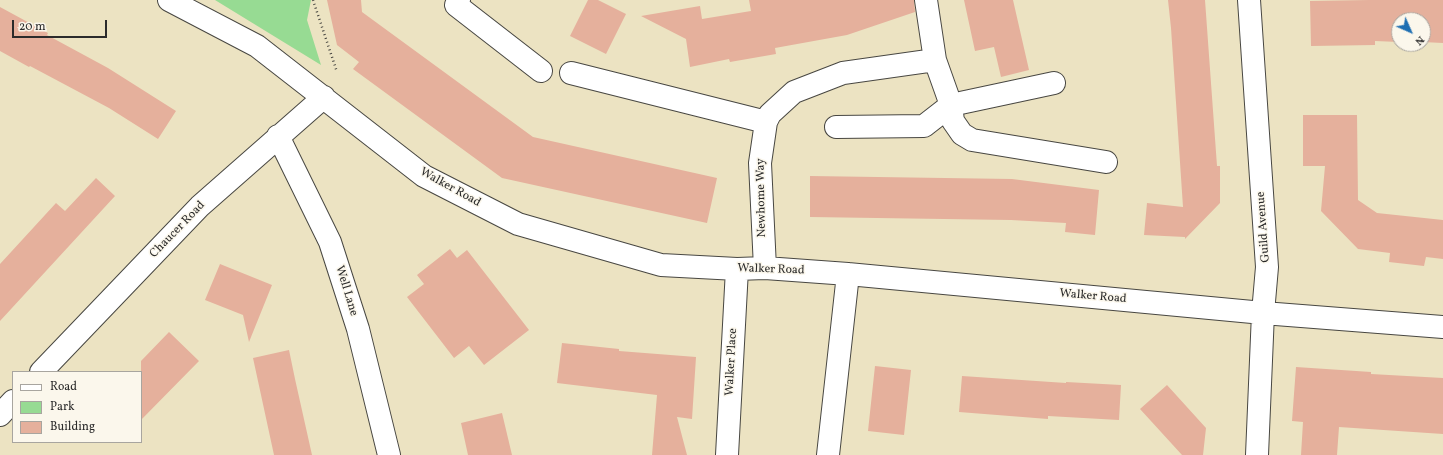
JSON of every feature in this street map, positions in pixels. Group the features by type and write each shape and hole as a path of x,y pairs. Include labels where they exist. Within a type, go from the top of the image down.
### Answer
{"street":[{"name":"Walker Road","path":"169,0 257,46 424,176 518,224 661,265 737,269 765,268 848,274 1263,314 1443,327"},
{"path":"459,0 456,5 541,71"},
{"path":"926,0 935,60 951,105 953,120 962,134 972,140 1106,162"},
{"name":"Guild Avenue","path":"1249,0 1267,268 1263,314 1257,455"},
{"name":"Newhome Way","path":"765,268 760,163 766,122 770,114 794,92 843,73 935,60"},
{"path":"570,73 766,122"},
{"path":"836,127 924,126 951,105 1054,83"},
{"name":"Chaucer Road","path":"42,371 200,206 324,97"},
{"name":"Well Lane","path":"278,136 330,242 358,329 389,455"},
{"name":"Walker Place","path":"727,455 737,269"},
{"path":"828,455 848,274"},
{"path":"0,415 12,402"}],"path":[{"path":"313,0 341,83 324,97"}],"green space":[{"path":"215,0 311,0 307,20 321,65"}],"building":[{"path":"327,0 361,0 362,12 533,137 717,178 707,223 502,178 353,69 359,62 337,45"},
{"path":"588,0 598,0 626,14 606,54 570,36"},
{"path":"749,0 914,0 915,12 847,35 775,48 776,54 730,62 729,59 690,67 686,39 641,16 700,6 702,19 751,11"},
{"path":"964,0 1013,0 1029,70 1001,77 994,47 975,51"},
{"path":"1168,0 1205,0 1217,166 1220,166 1220,203 1185,239 1185,237 1144,235 1147,203 1183,207"},
{"path":"1443,0 1443,43 1431,42 1431,12 1391,12 1391,42 1375,41 1375,45 1311,46 1310,1"},
{"path":"0,7 48,33 47,35 108,68 176,111 158,139 109,108 0,51"},
{"path":"1303,115 1357,115 1358,200 1377,213 1443,220 1443,259 1426,257 1424,266 1389,262 1390,253 1358,249 1321,211 1325,166 1303,166"},
{"path":"810,176 1012,179 1099,190 1095,235 1065,232 1066,223 1011,220 810,217"},
{"path":"96,178 115,196 0,321 0,264 56,203 65,211"},
{"path":"450,249 457,258 467,250 529,330 484,365 469,346 454,358 407,297 424,284 417,275"},
{"path":"220,264 272,285 249,342 243,315 205,300"},
{"path":"169,332 199,361 142,419 141,361"},
{"path":"562,343 619,349 619,351 696,357 692,419 677,417 687,455 652,455 657,395 557,383"},
{"path":"289,350 312,455 274,455 253,358"},
{"path":"875,366 911,370 904,435 868,431"},
{"path":"1296,367 1371,372 1371,374 1443,378 1443,434 1339,427 1337,455 1301,455 1303,422 1292,421"},
{"path":"962,376 1121,385 1119,420 1048,416 1048,419 959,412"},
{"path":"1167,385 1206,428 1203,455 1182,455 1140,409"},
{"path":"502,413 512,455 468,455 461,423"}]}
